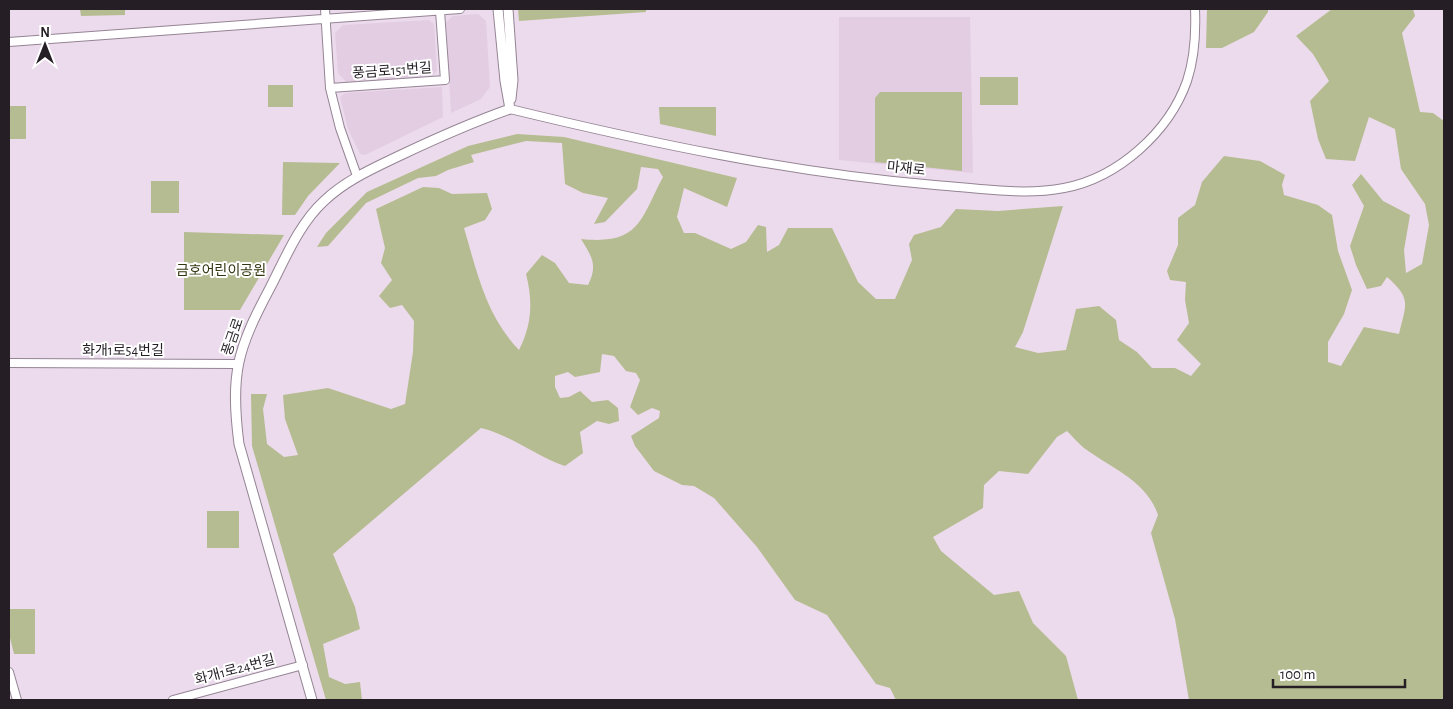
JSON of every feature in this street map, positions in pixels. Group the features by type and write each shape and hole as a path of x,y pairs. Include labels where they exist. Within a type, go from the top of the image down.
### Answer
{"street":[{"path":"325,9 330,88 340,128 358,176"},
{"path":"9,42 460,9"},
{"path":"498,9 504,81 510,109"},
{"path":"508,9 513,80 510,109"},
{"name":"마재로","path":"510,109 787,167 896,181 986,189 1034,191 1066,188 1119,167 1151,136 1170,113 1187,80 1194,53 1195,9"},
{"name":"풍금로151번길","path":"330,88 445,80 440,11"},
{"name":"풍금로","path":"312,700 239,444 234,406 237,364 247,330 301,230 323,202 358,176 449,133 510,109"},
{"name":"화개1로54번길","path":"9,363 237,364"},
{"name":"화개1로24번길","path":"173,700 303,665"},
{"path":"9,672 17,700"}],"shaded area":[{"path":"478,14 486,21 490,87 481,99 451,113 446,22 453,16"},
{"path":"839,17 970,17 973,173 839,160"},
{"path":"429,20 434,24 437,71 431,77 346,82 338,73 335,33 343,25"},
{"path":"442,87 443,117 365,155 360,154 348,129 340,97 345,93"}],"green space":[{"path":"80,9 125,9 125,15 81,16"},
{"path":"518,9 646,9 646,12 519,21"},
{"path":"1207,9 1268,9 1268,12 1254,32 1222,48 1206,48"},
{"path":"1332,9 1413,9 1415,16 1402,33 1420,112 1433,113 1444,121 1444,700 1189,700 1175,619 1151,533 1158,515 1153,503 1137,484 1084,448 1067,431 1057,437 1028,474 999,471 984,485 983,508 933,537 941,551 994,595 1019,591 1033,623 1066,656 1078,700 896,700 890,688 876,684 827,615 795,600 757,547 714,498 694,486 682,485 654,471 635,446 631,436 659,418 660,411 652,408 638,415 630,407 640,380 636,373 626,371 614,356 602,354 600,372 575,377 568,372 555,376 555,387 560,398 569,397 580,391 592,402 608,400 618,408 619,421 609,424 597,421 580,432 583,453 565,466 543,457 503,435 481,428 333,554 355,607 360,629 323,644 329,677 345,684 360,682 362,700 326,700 252,446 251,394 267,394 263,409 267,444 284,457 298,455 285,419 283,395 328,388 391,409 405,404 413,352 414,321 402,305 390,308 379,296 392,280 381,263 385,248 376,209 423,187 439,188 452,194 487,193 492,209 485,220 464,228 484,293 498,323 519,350 527,331 530,313 530,294 526,274 542,255 555,263 569,283 588,285 593,272 593,266 588,251 581,239 601,240 615,238 627,233 643,217 663,177 658,169 641,167 637,189 605,222 594,224 608,198 583,193 565,184 562,143 526,141 471,155 474,162 436,176 418,178 366,203 328,246 317,247 326,233 367,192 468,146 517,134 564,137 737,178 727,207 684,188 677,217 684,233 695,233 731,249 746,242 758,225 766,227 767,252 779,245 788,228 832,228 858,282 876,299 895,299 912,260 909,244 914,235 941,227 956,209 998,211 1063,206 1023,332 1015,347 1038,353 1066,350 1076,309 1099,306 1116,320 1119,340 1137,352 1152,368 1175,368 1191,376 1201,364 1177,340 1189,323 1185,300 1186,282 1170,280 1167,271 1178,245 1178,218 1195,205 1202,182 1224,156 1260,161 1285,175 1282,185 1284,195 1318,205 1332,215 1338,251 1352,290 1344,314 1328,342 1328,362 1341,366 1364,327 1399,334 1405,309 1404,297 1387,277 1381,286 1367,289 1356,265 1350,246 1364,206 1352,185 1361,174 1383,201 1410,215 1404,250 1406,273 1422,264 1429,225 1425,204 1401,169 1395,129 1369,117 1355,161 1326,159 1318,139 1310,101 1329,81 1313,54 1296,36"},
{"path":"980,77 1018,77 1018,105 980,105"},
{"path":"268,85 293,85 293,107 268,107"},
{"path":"880,92 962,92 962,171 875,162 875,98"},
{"path":"9,106 26,106 26,139 9,139"},
{"path":"659,107 716,107 716,136 660,124"},
{"path":"283,162 340,163 308,196 295,215 282,215"},
{"path":"151,181 179,181 179,213 151,213"},
{"name":"금호어린이공원","path":"184,232 284,235 240,310 184,310"},
{"path":"207,511 239,511 239,548 207,548"},
{"path":"9,609 35,609 35,654 14,654 9,634"}]}
